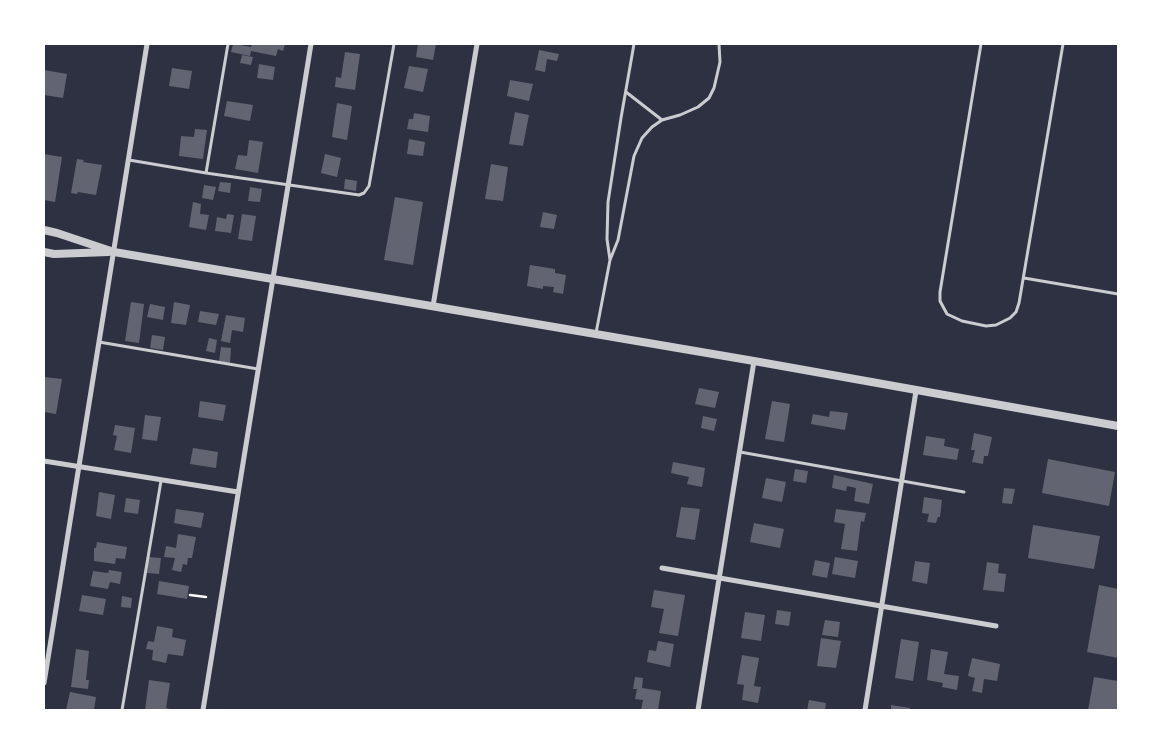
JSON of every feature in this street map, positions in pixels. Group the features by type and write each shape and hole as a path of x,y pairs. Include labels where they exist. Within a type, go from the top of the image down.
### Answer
{"street":[{"path":"44,682 147,44"},
{"path":"204,710 311,44"},
{"path":"433,306 478,44"},
{"path":"44,230 114,252 754,361 1118,426"},
{"path":"44,252 54,254 114,252"},
{"path":"698,710 754,361"},
{"path":"865,710 916,391"},
{"path":"44,461 238,492"},
{"path":"662,568 996,626"}],"lane":[{"path":"206,173 228,44"},
{"path":"129,160 287,186 354,195 364,193 370,186 394,44"},
{"path":"610,260 607,239 608,202 634,44"},
{"path":"596,334 610,260 618,240 634,156 642,138 652,127 662,120 698,107 709,98 714,88 720,62 719,44"},
{"path":"982,44 941,283 940,301 947,314 953,318 986,326 1004,323 1016,312 1024,278 1063,44"},
{"path":"626,91 662,120"},
{"path":"1024,278 1118,294"},
{"path":"99,342 258,370"},
{"path":"740,452 964,492"},
{"path":"122,710 161,481"}],"path":[{"path":"190,595 206,597"}],"building":[{"path":"233,44 251,47 252,44 285,44 283,51 278,49 276,56 251,51 250,56 231,52"},
{"path":"418,44 436,44 433,60 416,57"},
{"path":"539,50 559,54 557,61 547,59 545,72 535,70"},
{"path":"345,52 360,54 355,90 335,87 336,77 341,78"},
{"path":"242,55 253,57 251,65 240,63"},
{"path":"259,64 275,67 273,80 257,78"},
{"path":"409,66 428,69 423,92 404,88"},
{"path":"172,68 192,71 189,89 169,86"},
{"path":"44,70 67,74 63,98 44,95"},
{"path":"510,80 533,84 529,101 507,96"},
{"path":"227,101 253,105 250,121 224,116"},
{"path":"337,103 352,106 347,140 332,137"},
{"path":"515,112 529,115 523,146 509,144"},
{"path":"414,113 430,116 428,132 407,129 409,119 413,119"},
{"path":"195,129 207,130 203,159 179,156 181,136 194,137"},
{"path":"409,139 425,142 423,156 407,154"},
{"path":"249,140 263,142 258,173 235,169 238,155 247,156"},
{"path":"44,154 62,157 55,202 44,200"},
{"path":"325,154 341,158 337,177 321,173"},
{"path":"77,159 84,160 83,162 102,165 96,195 78,192 77,194 71,193"},
{"path":"491,164 508,167 503,201 485,199"},
{"path":"345,179 357,181 356,191 344,189"},
{"path":"220,182 231,183 230,193 218,191"},
{"path":"204,185 216,187 213,200 202,198"},
{"path":"250,187 262,189 260,202 248,201"},
{"path":"395,197 423,202 413,265 384,260"},
{"path":"193,202 201,204 200,214 209,215 206,230 189,227"},
{"path":"543,212 557,215 554,229 540,227"},
{"path":"227,214 234,215 231,233 215,231 217,217 226,219"},
{"path":"242,214 256,216 252,241 238,239"},
{"path":"530,265 555,269 555,273 566,275 563,294 553,292 554,287 543,286 543,289 527,286"},
{"path":"131,302 144,304 139,343 125,341"},
{"path":"174,302 190,305 186,325 171,323"},
{"path":"150,304 165,307 163,320 147,317"},
{"path":"200,311 219,314 216,325 198,322"},
{"path":"226,315 245,318 243,332 232,330 230,343 221,341"},
{"path":"152,335 165,337 163,350 150,348"},
{"path":"209,338 217,340 215,353 206,351"},
{"path":"221,347 231,348 230,363 219,361"},
{"path":"44,377 62,379 56,414 44,412"},
{"path":"699,388 719,392 715,408 695,404"},
{"path":"200,401 226,405 223,421 198,417"},
{"path":"772,401 790,404 784,442 765,439"},
{"path":"830,411 848,413 845,430 811,424 813,414 829,417"},
{"path":"145,415 161,417 157,441 142,439"},
{"path":"703,416 717,419 714,431 701,428"},
{"path":"115,425 135,428 131,453 114,450 117,436 113,435"},
{"path":"974,433 992,437 988,456 984,456 983,464 972,462 975,450 971,450"},
{"path":"926,436 945,439 944,446 959,449 957,460 923,455"},
{"path":"193,448 218,452 216,468 190,464"},
{"path":"1048,459 1115,472 1109,506 1042,493"},
{"path":"673,462 705,468 702,487 687,484 689,477 671,473"},
{"path":"795,469 808,471 806,483 793,481"},
{"path":"834,475 873,484 869,504 854,501 856,488 847,486 846,491 832,488"},
{"path":"766,478 786,482 782,502 762,498"},
{"path":"1004,488 1015,489 1012,504 1002,503"},
{"path":"99,492 115,495 111,519 96,516"},
{"path":"924,497 942,500 940,517 938,517 936,523 927,522 929,514 922,513"},
{"path":"126,498 140,500 138,514 124,512"},
{"path":"681,507 700,509 695,540 676,537"},
{"path":"176,509 204,513 201,528 174,523"},
{"path":"836,509 866,513 864,522 861,521 857,551 841,549 845,524 834,522"},
{"path":"754,523 784,529 780,548 750,542"},
{"path":"1033,525 1100,536 1094,569 1028,558"},
{"path":"178,534 196,537 192,558 188,558 187,565 183,564 181,572 172,570 175,558 164,557 166,546 176,548"},
{"path":"97,542 127,547 125,559 116,558 115,564 94,561 94,548 96,548"},
{"path":"149,557 161,558 159,574 147,573"},
{"path":"835,557 858,561 855,578 832,574"},
{"path":"815,560 830,563 827,578 812,575"},
{"path":"915,561 930,563 927,584 912,581"},
{"path":"987,562 999,564 998,573 1006,574 1004,592 983,590"},
{"path":"109,570 122,572 120,584 110,582 108,589 90,586 93,571 108,573"},
{"path":"159,581 189,586 187,599 157,594"},
{"path":"1099,585 1118,589 1118,658 1087,652"},
{"path":"654,590 685,595 678,636 659,633 664,609 651,607"},
{"path":"82,595 106,599 103,615 79,611"},
{"path":"122,596 132,598 131,608 121,607"},
{"path":"777,610 791,612 789,626 775,624"},
{"path":"745,612 765,615 761,641 741,638"},
{"path":"825,620 840,622 838,637 822,635"},
{"path":"157,626 173,629 172,637 186,640 183,656 168,654 166,663 152,660 153,650 146,649 148,641 154,642"},
{"path":"821,638 841,641 836,668 817,666"},
{"path":"901,639 919,642 913,681 895,678"},
{"path":"658,641 674,644 670,667 647,662 649,650 656,651"},
{"path":"76,649 89,651 86,680 89,680 88,689 71,687"},
{"path":"931,649 948,652 944,674 959,676 957,690 942,687 943,683 927,680"},
{"path":"742,655 759,658 754,686 761,687 758,703 742,700 744,685 737,684"},
{"path":"972,658 1000,664 997,681 984,679 982,693 972,691 975,678 968,676"},
{"path":"635,677 643,678 642,688 661,691 658,710 641,710 643,700 635,699 637,689 633,689"},
{"path":"1094,677 1118,681 1118,710 1088,710"},
{"path":"149,680 170,683 166,708 174,710 145,710"},
{"path":"70,692 96,697 94,710 66,710"},
{"path":"809,700 826,703 825,710 807,710"},
{"path":"891,705 910,708 909,710 891,710"}]}
